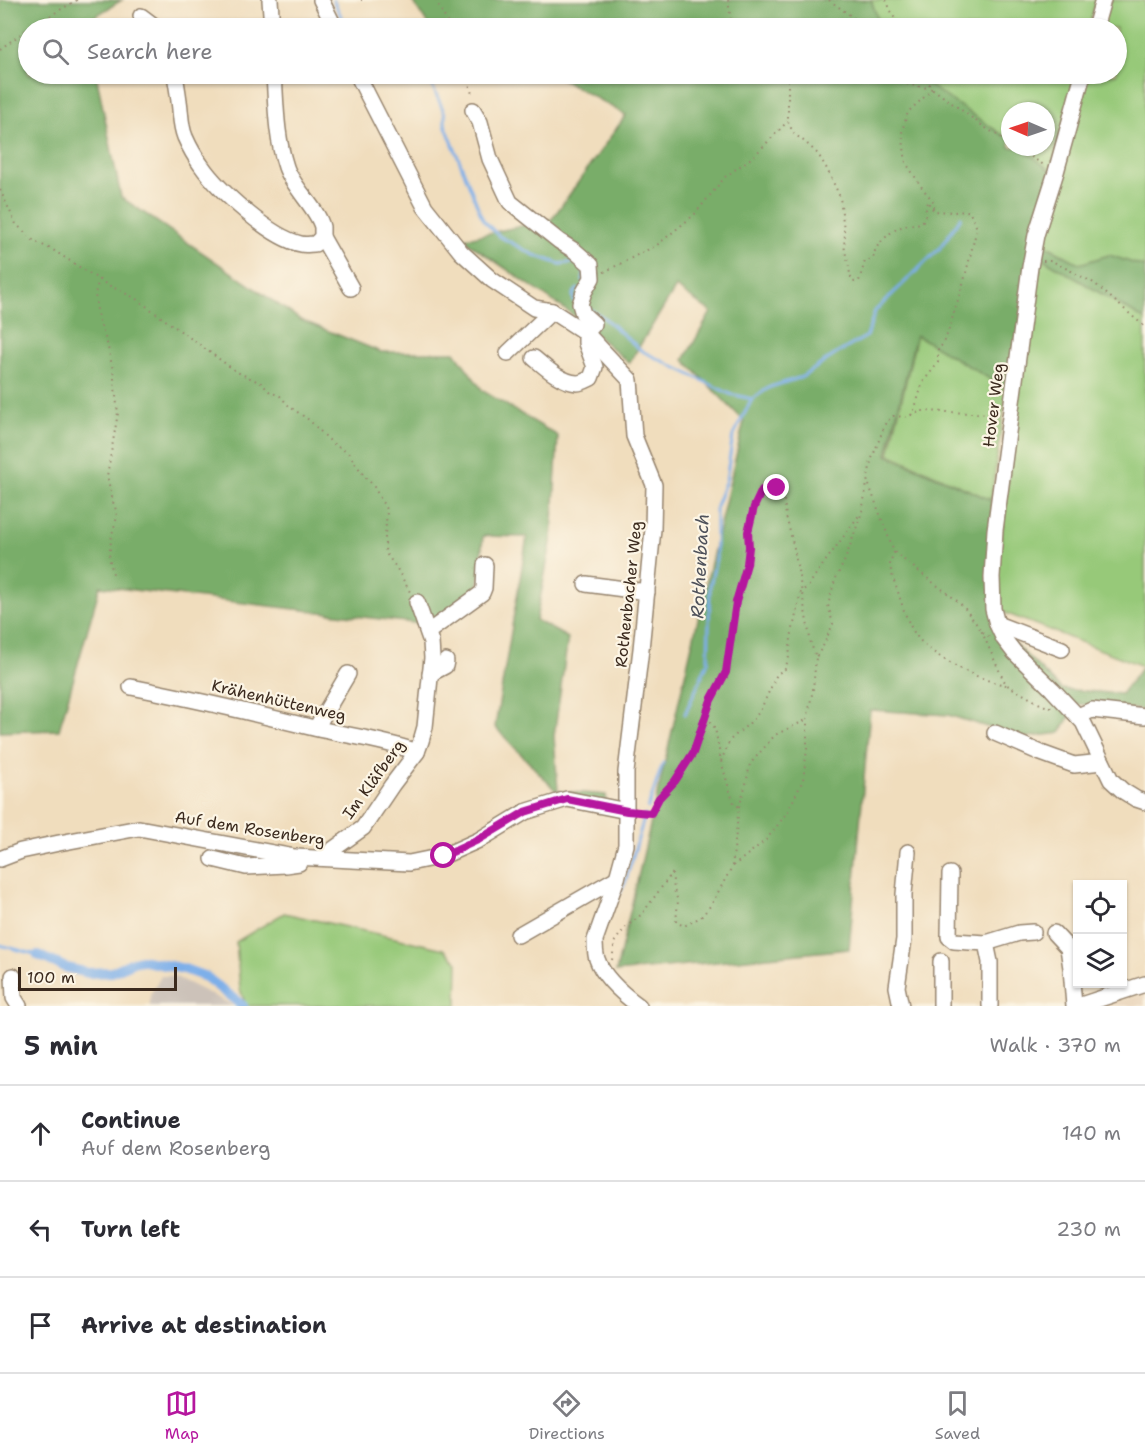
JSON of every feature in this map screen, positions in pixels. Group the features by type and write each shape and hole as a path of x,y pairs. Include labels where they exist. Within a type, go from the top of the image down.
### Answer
{"street":[{"path":"270,0 271,18"},
{"path":"321,0 330,18"},
{"path":"1098,18 1103,0"},
{"path":"176,84 180,120 185,136 201,165 219,185 242,207 286,239 302,244 315,243 322,237"},
{"path":"275,84 280,148 286,169 316,215 322,228 322,237 351,288"},
{"name":"Rothenbacher Weg","path":"362,84 425,207 461,252 492,280 534,308 552,311 586,333 630,380 634,436 654,485 653,529 626,772 626,845 595,940 597,958 603,971 623,994 639,1006"},
{"name":"Hover Weg","path":"1080,84 1036,235 1030,267 993,552 993,609 1004,639 1014,652 1083,722 1111,780 1136,799 1145,802"},
{"path":"473,110 480,122 490,159 510,201 591,264 592,278 580,304 583,314 594,324 586,333 586,343 595,367 591,378 579,384 567,381 534,358"},
{"path":"508,353 552,311"},
{"path":"428,632 478,598 484,588 485,565"},
{"path":"586,584 647,592"},
{"name":"Im Kläfberg","path":"321,858 363,828 417,752 424,728 432,658 431,642 417,602"},
{"path":"997,624 1062,649"},
{"path":"430,674 446,663"},
{"path":"316,728 348,674"},
{"name":"Krähenhüttenweg","path":"131,687 197,699 417,752"},
{"path":"1078,716 1092,710 1145,716"},
{"path":"995,733 1074,765 1102,762"},
{"name":"Auf dem Rosenberg","path":"0,859 21,851 139,828 301,857 409,863 444,856 478,840 525,812 567,799 627,811"},
{"path":"901,1006 897,987 904,939 904,894 908,852"},
{"path":"213,860 246,867 299,863 301,857"},
{"path":"950,874 949,937 954,941 986,943 1020,933 1033,932"},
{"path":"518,935 617,878"},
{"path":"1054,933 1068,948 1076,1006 1103,1002 1145,984"},
{"path":"986,943 990,962 990,1006"},
{"path":"941,961 941,1006"},
{"path":"13,976 14,998 19,1006"}],"path":[{"path":"47,18 77,0"},
{"path":"436,0 445,18"},
{"path":"728,0 731,18"},
{"path":"829,0 854,18"},
{"path":"886,0 894,18"},
{"path":"0,49 18,37"},
{"path":"469,84 473,98 473,110"},
{"path":"788,84 788,121 793,133 818,154 840,197 846,257 853,282 859,282 865,261 873,259 875,248 893,230 903,225 922,223 927,201 934,211"},
{"path":"906,84 933,89"},
{"path":"929,84 933,89 1001,137"},
{"path":"933,89 908,112 902,131 906,163 933,201 934,211"},
{"path":"592,278 657,245 694,215 725,177 754,156 788,121"},
{"path":"1030,156 1056,172"},
{"path":"0,190 16,224 34,241 135,298 237,372 261,383 309,420 332,443 348,453 373,485 384,504 387,512 385,535 387,555 417,602"},
{"path":"911,415 923,382 938,363 938,349 944,343 966,277 977,228 969,211 934,211"},
{"path":"1030,267 1041,261 1052,261 1094,283 1145,327"},
{"path":"99,279 94,294 98,318 113,370 118,413 107,476 117,517 109,557 114,578"},
{"path":"816,657 832,624 828,605 835,580 845,560 862,512 871,461 886,422 893,416 907,417 922,411 1010,413"},
{"path":"868,482 894,552 957,600 993,641"},
{"path":"627,811 651,813 659,798 675,781 693,753 711,700 726,672 736,602 747,564 748,532 754,507 762,490 777,488 784,500 811,644 816,657 807,720 807,749 803,780 787,813 766,840 732,867"},
{"path":"721,761 730,740 754,719 777,674 785,669 801,591 808,587 862,512"},
{"path":"894,552 890,564 907,620 919,639 932,651 966,672 996,684 1007,685 1042,705 1078,716"},
{"path":"981,630 1007,685"},
{"path":"706,717 715,729 721,761 734,803 739,807"},
{"path":"612,961 615,941 625,928 642,914 672,873 678,901 676,922 684,926 700,917 711,905 732,867 739,807 750,765 775,735 807,720"}],"shaded area":[{"path":"161,976 174,976 234,1006 150,1006 150,995"},
{"path":"1145,994 1145,1006 1103,1006 1116,1002"}],"green space":[{"path":"0,0 122,0 92,18 18,18 18,84 98,84 121,197 301,320 381,352 455,352 483,391 558,436 552,538 536,620 568,638 554,736 558,791 606,795 605,804 559,794 495,727 527,537 483,536 476,593 431,625 100,586 59,730 0,732"},
{"path":"412,0 871,0 877,18 424,18"},
{"path":"871,0 1096,0 1092,18 877,18"},
{"path":"1106,0 1145,0 1145,267 1109,255 1080,264 1044,244 1040,257 1145,320 1145,667 1000,611 997,576 1032,267 1084,84 1127,84 1127,18 1102,18"},
{"path":"571,84 927,84 1001,134 1001,156 1032,156 1051,171 1007,389 916,335 887,455 991,500 1000,611 1010,639 1061,689 1121,694 1143,666 1145,667 1145,710 1077,704 1060,733 1023,738 948,715 870,710 849,949 616,972 744,421 684,360 711,312 676,287 629,363 573,315 463,239 552,219 626,115"},
{"path":"927,84 1074,84 1051,171 1032,156 1055,156 1055,102 1001,102 1001,134"},
{"path":"1043,244 1080,264 1109,255 1145,267 1145,320 1040,257"},
{"path":"917,334 1007,389 991,500 889,454"},
{"path":"284,913 444,949 458,962 457,1006 246,1006 240,989 236,942"}],"waterway":[{"name":"Rothenbach","path":"333,0 342,18"},
{"name":"Rothenbach","path":"432,84 445,114 445,124 483,220 499,236 534,255 560,264 577,262 585,272 583,281"},
{"path":"752,399 770,387 802,377 867,336 875,311 940,248 961,217"},
{"name":"Rothenbach","path":"574,301 573,294 578,289"},
{"name":"Rothenbach","path":"587,308 603,317 642,351 730,394 752,399 733,436 726,480 716,506 716,558 710,586 708,662 685,714"},
{"name":"Rothenbach","path":"648,808 663,763"},
{"name":"Rothenbach","path":"618,896 625,883 645,815"},
{"path":"0,945 38,955"},
{"path":"38,955 64,967 88,973 112,972 141,960 184,969 206,977 243,1006"}],"route":[{"path":"444,856 478,840 525,812 567,799 627,811 651,813 659,798 675,781 693,753 711,700 726,672 736,602 747,564 748,532 754,507 762,490 777,488"}]}
